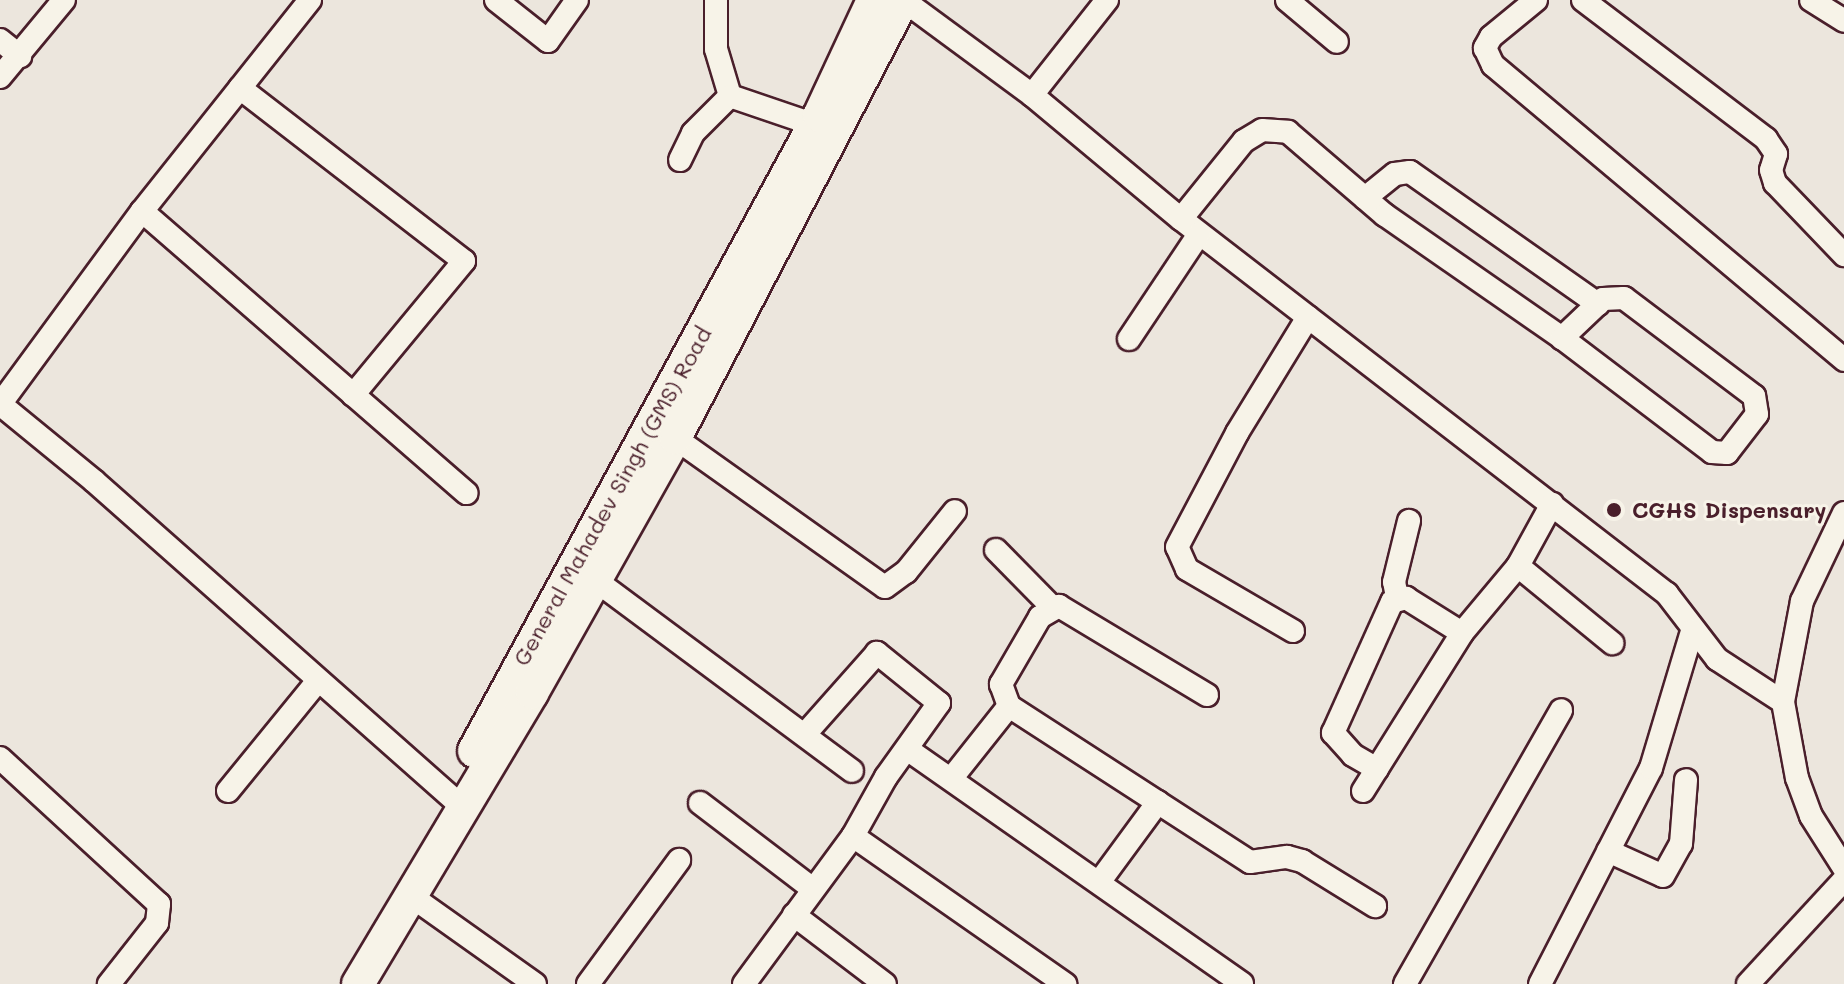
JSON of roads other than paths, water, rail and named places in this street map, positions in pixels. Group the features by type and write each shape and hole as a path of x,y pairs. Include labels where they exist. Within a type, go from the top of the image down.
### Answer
{"street":[{"path":"0,77 64,0"},
{"path":"310,0 142,211 0,404 94,481 456,803"},
{"path":"496,0 548,41 577,0"},
{"path":"716,0 716,49 730,96"},
{"name":"General Mahadev Singh (GMS) Road","path":"335,984 456,803 815,125 873,0"},
{"path":"358,984 411,896 456,803 595,580 675,438 903,0 1032,95 1199,234 1667,594 1692,631 1717,659 1783,702"},
{"path":"1032,95 1107,0"},
{"path":"1287,0 1337,42"},
{"path":"1536,0 1491,37 1485,48 1493,65 1844,360"},
{"path":"1583,0 1766,139 1776,154 1771,170 1775,183 1844,255"},
{"path":"1811,0 1844,21"},
{"path":"0,40 20,56"},
{"path":"240,88 464,261 353,395"},
{"path":"730,96 815,125"},
{"path":"680,160 693,133 730,96"},
{"path":"1181,219 1244,141 1273,127 1288,132 1365,198 1562,338 1712,452 1727,453 1757,414 1754,396 1624,298 1612,296 1598,304 1562,338"},
{"path":"1365,198 1395,174 1410,172 1598,304"},
{"path":"142,211 466,493"},
{"path":"1129,339 1199,234"},
{"path":"1293,631 1187,569 1177,547 1237,433 1308,317"},
{"path":"675,438 885,587 906,572 955,511"},
{"path":"1363,791 1462,633 1518,566 1552,504"},
{"path":"1844,513 1802,601 1783,702 1797,778 1811,816 1844,868"},
{"path":"1377,769 1353,755 1333,733 1397,597 1394,582 1409,521"},
{"path":"996,550 1052,607 1076,614 1207,695"},
{"path":"1518,566 1612,643"},
{"path":"595,580 806,733 852,771"},
{"path":"1397,597 1462,633"},
{"path":"1052,607 1040,617 1001,684 1009,706 1250,862 1287,857 1302,861 1375,906"},
{"path":"1540,984 1661,742 1692,631"},
{"path":"744,984 853,836 939,703 877,653 806,733"},
{"path":"228,791 317,682"},
{"path":"951,779 1009,706"},
{"path":"1405,984 1561,710"},
{"path":"907,749 1100,881 1242,984"},
{"path":"0,758 159,904 157,923 109,984"},
{"path":"1608,851 1663,876 1681,844 1686,780"},
{"path":"1100,881 1158,802"},
{"path":"700,803 813,889"},
{"path":"853,836 1065,984"},
{"path":"588,984 679,860"},
{"path":"1748,984 1844,880"},
{"path":"411,896 535,984"},
{"path":"794,915 885,984"}],"place":[{"name":"CGHS Dispensary","path":"1614,510"}]}
